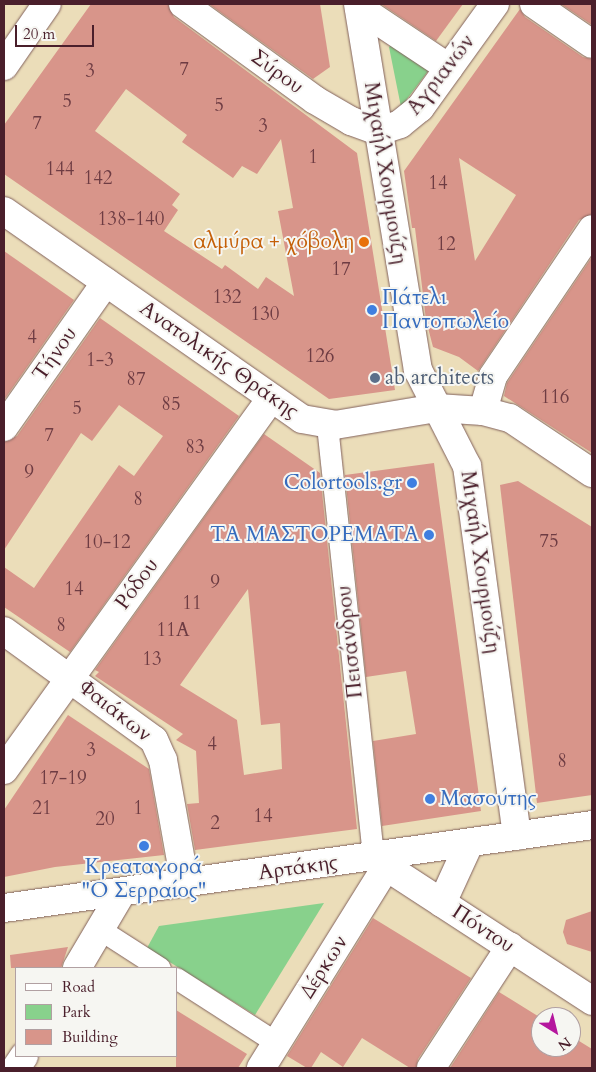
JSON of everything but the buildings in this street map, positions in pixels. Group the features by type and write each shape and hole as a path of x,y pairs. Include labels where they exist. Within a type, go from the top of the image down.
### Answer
{"street":[{"path":"4,66 47,4"},
{"name":"Σύρου","path":"183,4 315,100 351,121 377,130"},
{"name":"Αγριανών","path":"377,130 395,126 416,112 495,4"},
{"path":"534,4 592,44"},
{"path":"358,6 449,68"},
{"name":"Μιχαήλ Χουρμούζη","path":"358,6 416,362 467,466 517,836"},
{"name":"Ανατολικής Θράκης","path":"4,211 302,419 327,425 437,408 483,410 510,418 592,473"},
{"path":"483,410 493,376 592,229"},
{"name":"Τήνου","path":"4,427 106,282"},
{"name":"Ρόδου","path":"4,770 271,398"},
{"name":"Πεισάνδρου","path":"327,425 380,862"},
{"name":"Φαιάκων","path":"4,631 144,730 158,746 184,883"},
{"name":"Αρτάκης","path":"4,908 184,883 380,862 469,844 592,825"},
{"path":"442,903 469,844"},
{"name":"Πόντου","path":"380,862 592,1001"},
{"name":"Δέρκων","path":"271,1060 380,862"},
{"path":"79,967 122,892"},
{"path":"101,930 158,967"},
{"path":"431,1068 510,947"},
{"path":"178,980 271,1060"},
{"path":"16,1068 23,1057"}],"green space":[{"path":"393,43 432,66 401,107 389,47"},
{"path":"324,903 255,1015 147,948 159,926"}],"place":[{"name":"αλμύρα + χόβολη","path":"364,242"},
{"name":"Πάτελι Παντοπωλείο","path":"372,310"},
{"name":"ab architects","path":"375,378"},
{"name":"Colortools.gr","path":"412,483"},
{"name":"ΤΑ ΜΑΣΤΟΡΕΜΑΤΑ","path":"429,535"},
{"name":"Μασούτης","path":"430,799"},
{"name":"Κρεαταγορά \"Ο Σερραίος\"","path":"144,846"}]}
